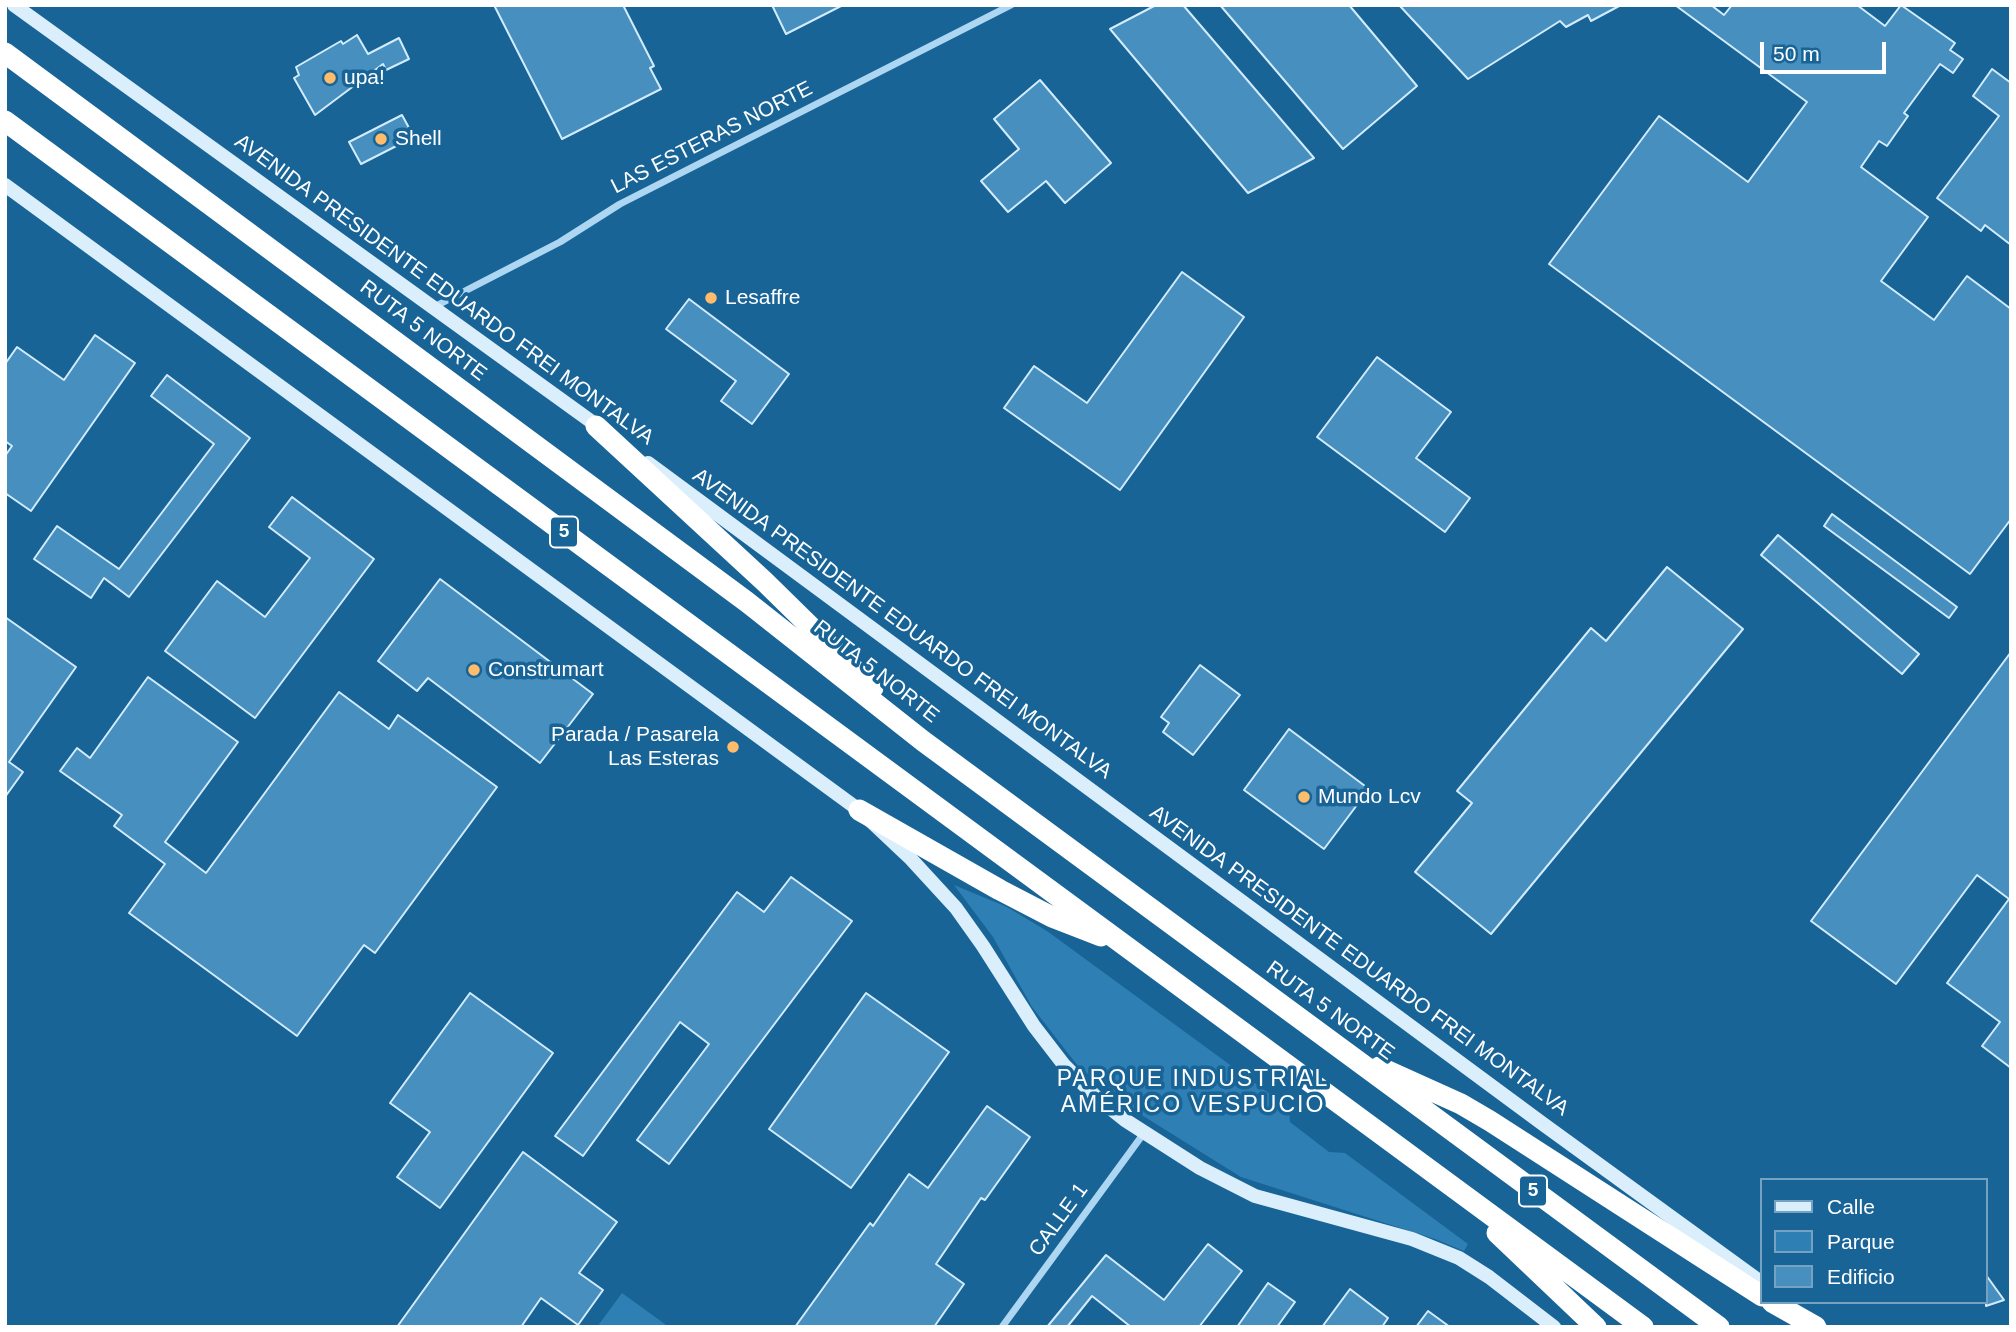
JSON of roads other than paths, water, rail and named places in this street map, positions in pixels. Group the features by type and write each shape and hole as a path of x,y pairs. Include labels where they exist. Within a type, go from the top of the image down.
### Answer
{"highway":[{"name":"RUTA 5 NORTE","path":"5,53 747,602 923,741 1718,1327"},
{"name":"5","path":"5,121 1643,1327"},
{"path":"596,426 792,607 923,741"},
{"path":"859,810 1052,917 1123,944"},
{"path":"1348,1055 1424,1086 1490,1121 1760,1295"},
{"path":"1435,1174 1596,1327"},
{"path":"1776,1304 1816,1327"}],"main road":[{"name":"AVENIDA PRESIDENTE EDUARDO FREI MONTALVA","path":"14,5 596,426 1760,1282"},
{"path":"5,185 859,810 956,908 1034,1026 1064,1065 1095,1096 1144,1133 1221,1180 1255,1196 1385,1231 1444,1251 1489,1277 1554,1327"},
{"path":"1791,1304 1822,1327"}],"street":[{"name":"LAS ESTERAS NORTE","path":"432,308 560,242 620,204 1011,5"},
{"name":"CALLE 1","path":"1002,1327 1144,1133"}],"place":[{"name":"upa!","path":"330,78"},
{"name":"Shell","path":"381,139"},
{"name":"Lesaffre","path":"711,298"},
{"name":"Construmart","path":"474,670"},
{"name":"Parada / Pasarela Las Esteras","path":"733,747"},
{"name":"Mundo Lcv","path":"1304,797"}],"district":[{"name":"PARQUE INDUSTRIAL AMÉRICO VESPUCIO","path":"1193,1093"}]}
